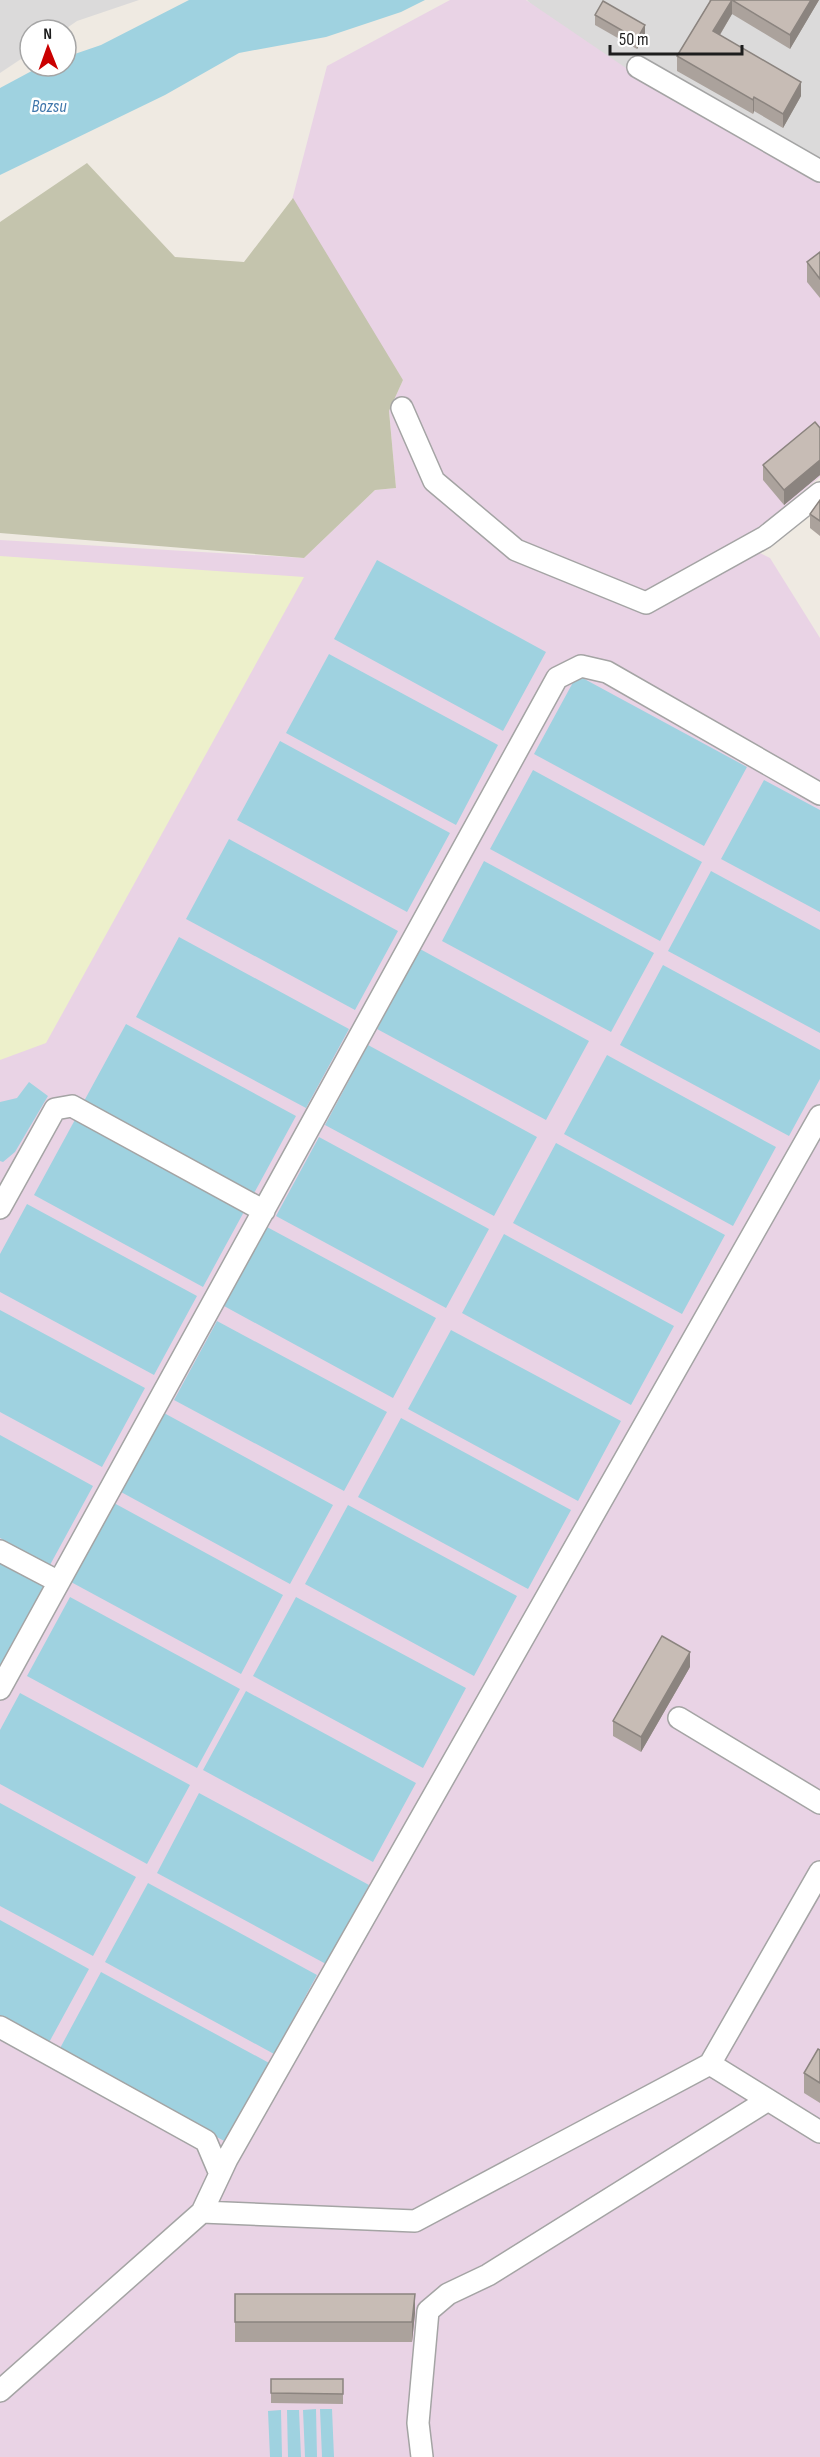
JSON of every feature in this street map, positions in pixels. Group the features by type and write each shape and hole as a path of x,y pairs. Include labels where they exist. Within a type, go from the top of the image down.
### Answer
{"street":[{"path":"638,67 820,171"},
{"path":"402,408 434,481 516,550 646,603 765,537 820,493"},
{"path":"0,1689 558,678 581,666 607,672 820,794"},
{"path":"2,1200 55,1109 72,1106 264,1211"},
{"path":"0,2391 202,2212 220,2174 820,1116"},
{"path":"0,1551 59,1582"},
{"path":"679,1718 820,1803"},
{"path":"202,2212 415,2221 710,2064 820,1872"},
{"path":"0,2027 206,2141 220,2174"},
{"path":"710,2064 820,2132"},
{"path":"422,2457 418,2423 428,2311 448,2294 488,2275 768,2100"}],"shaded area":[{"path":"0,0 139,0 78,21 78,18 18,18 18,61 0,73"},
{"path":"450,0 526,0 670,98 820,182 820,477 755,531 768,548 758,552 770,558 820,638 820,2457 0,2457 0,540 304,558 375,490 396,488 389,411 403,380 291,204 327,66"},
{"path":"527,0 820,0 820,313"},
{"path":"87,163 175,257 244,262 293,198 403,380 389,411 396,488 375,490 304,558 0,533 0,222"},
{"path":"0,556 304,577 46,1043 0,1060"}],"water":[{"name":"Bozsu","path":"189,0 425,0 401,12 326,37 239,53 165,95 0,175 0,88 19,78 78,78 78,53 101,45"},
{"path":"377,560 546,652 503,731 334,639"},
{"path":"329,654 498,745 456,825 286,733"},
{"path":"577,675 747,767 704,846 534,754"},
{"path":"280,741 450,833 407,912 237,820"},
{"path":"533,770 702,862 660,941 490,849"},
{"path":"764,780 820,810 820,912 721,859"},
{"path":"229,839 398,931 355,1010 186,919"},
{"path":"484,861 654,953 611,1032 442,941"},
{"path":"711,871 820,930 820,1033 668,951"},
{"path":"179,937 349,1029 306,1108 136,1017"},
{"path":"420,949 589,1041 546,1120 377,1029"},
{"path":"663,965 820,1050 820,1079 789,1136 620,1045"},
{"path":"126,1024 296,1116 253,1195 83,1103"},
{"path":"368,1045 537,1137 494,1216 325,1125"},
{"path":"607,1055 776,1147 733,1226 564,1134"},
{"path":"29,1082 48,1096 15,1152 3,1162 0,1161 0,1102 17,1098"},
{"path":"77,1116 246,1208 203,1287 34,1195"},
{"path":"319,1137 489,1229 446,1308 276,1216"},
{"path":"556,1143 725,1235 682,1314 513,1223"},
{"path":"27,1204 197,1296 154,1375 0,1292 0,1254"},
{"path":"267,1227 436,1318 393,1398 224,1306"},
{"path":"504,1234 674,1326 631,1405 462,1313"},
{"path":"0,1310 145,1388 102,1467 0,1412"},
{"path":"217,1321 387,1412 344,1491 174,1400"},
{"path":"451,1330 621,1421 578,1501 408,1409"},
{"path":"164,1413 333,1505 290,1584 121,1492"},
{"path":"401,1418 571,1510 528,1589 358,1497"},
{"path":"0,1435 93,1486 50,1565 0,1538"},
{"path":"114,1503 283,1595 241,1674 71,1582"},
{"path":"348,1505 517,1596 474,1676 305,1584"},
{"path":"0,1562 44,1586 1,1665 0,1664"},
{"path":"70,1597 240,1689 197,1768 27,1676"},
{"path":"296,1597 466,1688 423,1768 253,1676"},
{"path":"246,1691 416,1783 373,1862 203,1770"},
{"path":"20,1693 190,1785 147,1864 0,1784 0,1730"},
{"path":"199,1793 369,1885 326,1964 157,1873"},
{"path":"0,1803 136,1877 93,1956 0,1906"},
{"path":"148,1883 317,1975 274,2054 105,1962"},
{"path":"0,1920 89,1969 46,2048 0,2023"},
{"path":"101,1972 271,2064 228,2143 58,2052"},
{"path":"316,2409 317,2457 305,2457 303,2410"},
{"path":"320,2409 332,2409 334,2457 322,2457"},
{"path":"281,2410 282,2457 270,2457 268,2411"},
{"path":"287,2410 299,2410 301,2457 288,2457"}],"building":[{"path":"711,0 732,0 713,31 801,82 783,114 754,97 753,100 677,56"},
{"path":"732,0 811,0 790,35"},
{"path":"603,1 645,25 637,39 595,15"},
{"path":"820,252 820,279 807,262"},
{"path":"815,422 820,428 820,460 784,490 763,465"},
{"path":"820,500 820,521 810,514"},
{"path":"662,1636 690,1652 641,1737 613,1721"},
{"path":"818,2049 820,2050 820,2083 804,2073"},
{"path":"235,2294 415,2294 412,2322 235,2322"},
{"path":"271,2379 343,2379 343,2394 271,2393"}]}
